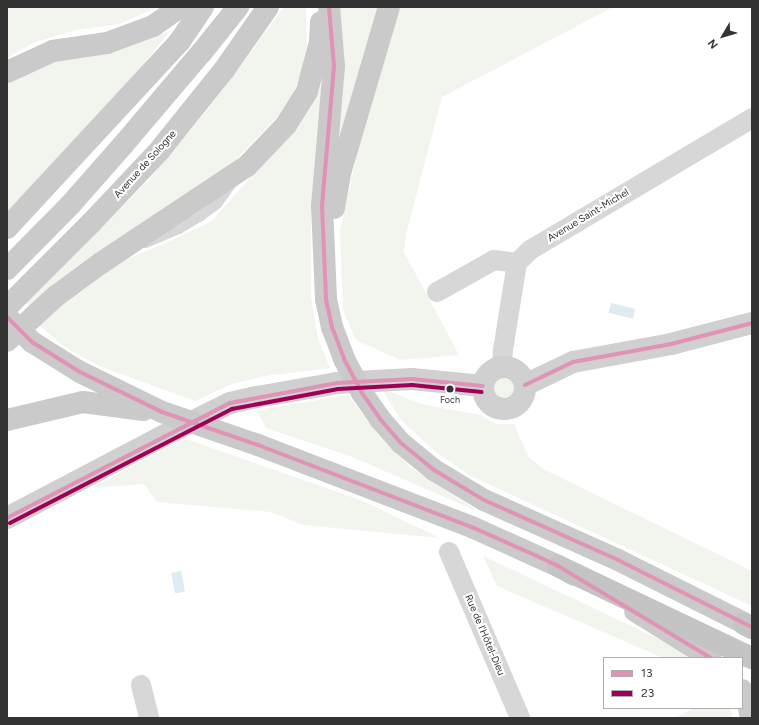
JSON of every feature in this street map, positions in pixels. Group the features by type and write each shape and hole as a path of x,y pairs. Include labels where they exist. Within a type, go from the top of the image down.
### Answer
{"highway":[{"path":"558,566 752,658"}],"main road":[{"path":"7,72 53,51 107,43 153,26 180,7"},
{"path":"7,228 180,41 203,7"},
{"path":"7,269 70,204 123,145 238,7"},
{"name":"Avenue de Sologne","path":"7,307 159,151 224,70 268,7"},
{"path":"7,341 56,296 118,252 247,166 286,125 307,91 320,42 322,7"},
{"path":"329,7 334,66 322,206 323,258 328,306 332,327 344,359 362,393 380,419 400,443 434,470 484,500 618,560 749,627"},
{"path":"323,258 341,170 389,7"},
{"path":"7,317 32,342 80,372 166,414 258,445 474,528 558,566 709,657"},
{"path":"525,385 573,362 671,344 752,323"},
{"path":"502,367 512,368 518,372 525,385 524,395 519,403 506,409 498,409 485,399 483,386 486,376 492,370 502,367"},
{"path":"7,518 165,435 230,403 337,383 412,379 483,386"},
{"path":"7,420 83,402 166,414"},
{"path":"743,692 751,718"}],"street":[{"name":"Avenue Saint-Michel","path":"516,263 530,250 752,118"},
{"path":"437,292 494,260 516,263 502,350 502,367"},
{"name":"Rue de l'Hôtel-Dieu","path":"449,552 520,718"},
{"path":"141,686 149,718"}],"shaded area":[{"path":"7,7 159,7 119,24 76,30 33,43 7,58"},
{"path":"284,7 306,7 307,59 288,106 224,172 32,308 26,303 149,180 208,109"},
{"path":"338,7 381,7 332,180"},
{"path":"398,7 613,7 442,97 406,234 404,252 459,355 400,360 356,340 343,310 340,232 364,121"},
{"path":"170,31 111,105 7,216 7,83 45,65 147,39"},
{"path":"325,69 317,131 311,210 311,297 318,339 330,368 265,376 232,384 195,401 99,366 63,346 37,323 104,268 164,244 212,221 293,129"},
{"path":"611,303 635,309 633,319 609,313"},
{"path":"500,378 508,378 514,384 514,392 508,398 500,398 494,392 494,384"},
{"path":"381,388 421,404 480,415 496,424 514,424 528,456 543,469 752,571 752,606 471,476 437,453 402,421"},
{"path":"348,395 384,442 410,467 479,512 350,456 266,428 257,410"},
{"path":"183,438 363,501 440,538 303,525 271,512 157,502 144,484 92,488"},
{"path":"483,556 680,649 690,657 661,657 497,586"},
{"path":"181,571 185,592 175,594 171,573"},
{"path":"692,709 731,709 732,718 675,718"}],"transit line":[{"name":"13","path":"329,7 334,66 322,206 326,299 332,327 344,359 362,393 380,419 401,443 434,470 484,500 618,560 752,627"},
{"name":"13","path":"7,317 32,342 80,372 162,412 258,445 474,528 539,557 558,566 709,657"},
{"name":"13","path":"525,385 573,362 671,344 752,323"},
{"name":"13","path":"7,518 230,403 337,383 412,379 483,386"},
{"name":"23","path":"10,523 232,409 338,389 412,385 482,392"}],"place":[{"name":"Foch","path":"450,389"}]}
